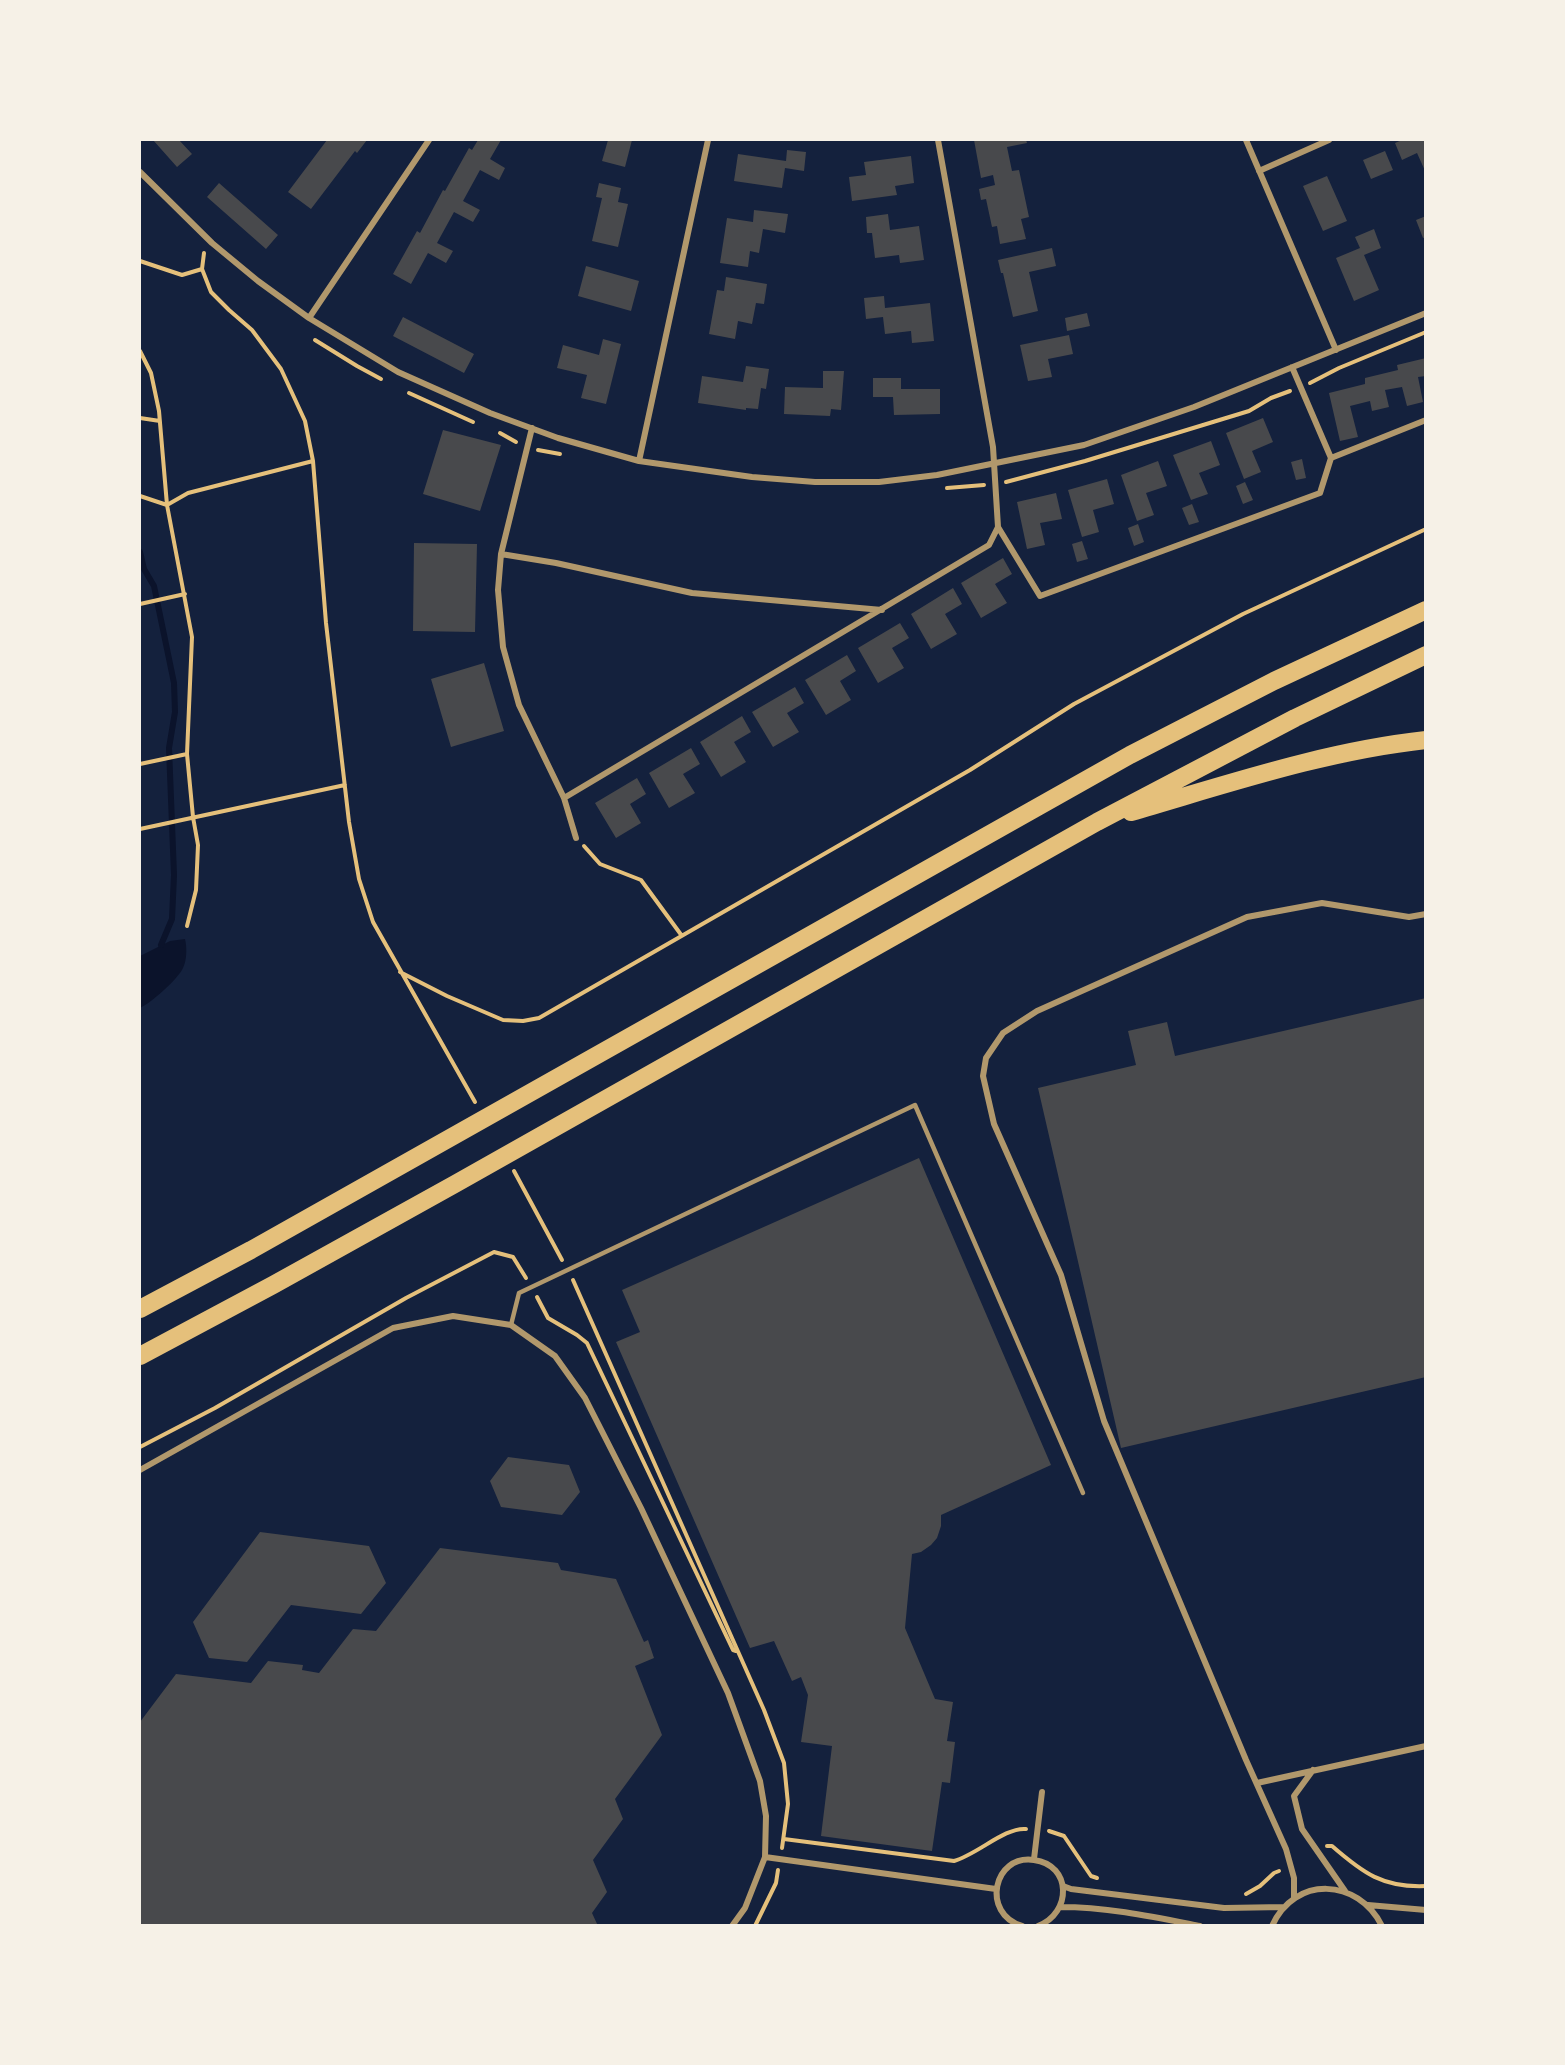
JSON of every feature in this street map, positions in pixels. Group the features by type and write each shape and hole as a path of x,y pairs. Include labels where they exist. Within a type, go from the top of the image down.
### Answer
{"highway":[{"path":"140,1309 343,1198 1130,755 1274,681 1425,610"},
{"path":"140,1356 455,1184 1098,822 1295,718 1425,655"},
{"path":"1098,822 1317,759 1386,744 1425,740"}],"street":[{"path":"309,318 429,140"},
{"path":"639,461 708,140"},
{"path":"938,140 993,447 998,527 1040,596 1320,493 1331,458 1293,366"},
{"path":"1246,140 1335,350"},
{"path":"1259,171 1329,140"},
{"path":"140,172 212,243 258,281 309,318 398,372 490,413 558,438 639,461 752,477 815,482 879,482 938,475 1084,445 1194,407 1425,313"},
{"path":"1331,458 1425,420"},
{"path":"532,428 501,554 498,590 503,647 519,705 564,798 576,838"},
{"path":"564,798 989,545 998,527"},
{"path":"501,554 692,593 882,610"},
{"path":"1294,1898 1294,1878 1286,1849 1104,1421 1061,1275 994,1124 982,1076 986,1058 1004,1034 1037,1011 1247,917 1322,903 1409,917 1425,914"},
{"path":"140,1470 393,1329 453,1316 511,1325 555,1356 585,1398 645,1517 728,1693 760,1781 766,1816 765,1857 745,1908 732,1926"},
{"path":"1257,1782 1425,1746"},
{"path":"1312,1770 1294,1796 1302,1829 1345,1891"},
{"path":"1034,1859 1042,1792"},
{"path":"765,1857 996,1889"},
{"path":"1022,1926 1007,1918 1000,1910 996,1889 999,1879 1013,1863 1034,1859 1052,1868 1063,1886 1071,1889 1224,1908 1284,1907"},
{"path":"1038,1926 1054,1916 1060,1907 1063,1886"},
{"path":"1272,1926 1284,1907 1294,1898 1319,1889 1345,1891 1358,1897 1368,1905 1382,1926"},
{"path":"1368,1905 1425,1910"},
{"path":"1060,1907 1146,1915 1200,1926"}],"lane":[{"path":"511,1325 519,1293 915,1105 1083,1493"}],"path":[{"path":"212,243 204,253 202,269 211,292 252,330 281,369 305,421 313,461 326,623 349,822 359,879 373,922 476,1103"},
{"path":"204,253 212,260"},
{"path":"140,261 182,275 202,269"},
{"path":"943,488 996,484 1085,461 1250,411 1271,398 1425,332"},
{"path":"307,334 388,383"},
{"path":"140,351 151,373 160,421 167,505 192,637 187,754 198,845 196,890 187,926"},
{"path":"407,393 475,423"},
{"path":"140,418 160,421"},
{"path":"495,430 528,447 544,452 565,454"},
{"path":"140,496 167,505 188,493 313,461"},
{"path":"400,972 447,996 503,1020 523,1022 539,1018 969,770 1074,704 1243,614 1425,529"},
{"path":"140,604 185,594"},
{"path":"140,764 187,754"},
{"path":"140,829 345,785"},
{"path":"576,838 600,864 641,880 682,936"},
{"path":"509,1162 567,1268"},
{"path":"140,1447 215,1408 406,1298 494,1252 513,1257 548,1318 587,1343 728,1640 733,1650 736,1651"},
{"path":"572,1278 764,1710 784,1763 788,1804 776,1883 755,1926"},
{"path":"1317,1853 1325,1846 1332,1846 1358,1869 1372,1877 1391,1883 1425,1886"}],"water":[{"path":"185,939 186,957 180,973 164,990 140,1008 140,956 170,941"}],"building":[{"path":"153,140 179,140 192,154 177,167"},
{"path":"327,140 367,140 357,153 355,151 311,209 288,192"},
{"path":"478,140 501,140 490,159 505,168 499,180 480,170 463,201 480,210 473,222 454,212 437,243 453,251 446,263 428,253 411,284 393,274 417,231 420,233 469,148 472,150"},
{"path":"608,140 632,140 625,167 602,161"},
{"path":"974,140 1026,140 1027,143 1007,147 1012,171 1019,170 1029,217 1021,219 1026,239 1000,244 997,226 992,227 986,199 981,200 979,189 995,185 993,175 981,178"},
{"path":"1402,140 1426,140 1426,173 1417,153 1402,160 1395,143"},
{"path":"787,150 806,152 804,171 785,168 782,188 734,181 738,154 786,161"},
{"path":"1385,151 1393,170 1371,179 1363,160"},
{"path":"911,156 914,183 895,186 897,195 852,201 849,177 866,175 864,162"},
{"path":"1327,176 1347,221 1323,231 1303,186"},
{"path":"219,183 278,235 266,249 207,197"},
{"path":"599,183 621,188 618,202 628,204 618,247 592,241 602,198 596,197"},
{"path":"754,210 788,214 785,233 763,229 759,253 750,251 748,267 720,263 727,218 753,222"},
{"path":"888,214 890,230 919,226 924,260 900,263 899,255 875,258 872,233 867,233 866,217"},
{"path":"1426,216 1426,237 1423,238 1416,220"},
{"path":"1374,229 1381,248 1364,255 1379,290 1354,301 1336,258 1360,248 1355,237"},
{"path":"1052,248 1056,266 1029,272 1038,311 1013,317 998,260"},
{"path":"586,266 639,281 631,311 578,296"},
{"path":"726,277 767,284 764,304 756,303 752,324 738,321 735,339 709,334 717,290 724,291"},
{"path":"884,296 885,308 930,303 934,341 912,343 911,331 885,334 883,317 866,319 864,298"},
{"path":"1087,313 1090,326 1067,331 1065,318"},
{"path":"403,317 474,354 464,373 393,336"},
{"path":"1069,335 1073,354 1048,359 1052,377 1028,381 1020,345"},
{"path":"603,339 621,344 606,404 581,398 587,375 557,368 563,345 599,355"},
{"path":"1426,358 1426,376 1418,377 1423,402 1407,406 1402,387 1385,390 1389,407 1372,411 1370,401 1350,406 1358,437 1340,441 1329,393 1365,384 1365,378 1398,370 1397,365"},
{"path":"746,366 769,369 766,389 761,388 758,409 746,408 746,410 698,403 702,376 743,382"},
{"path":"823,371 844,371 841,410 831,409 830,416 784,414 785,387 823,388"},
{"path":"873,378 901,378 901,389 940,389 940,414 894,415 893,397 873,397"},
{"path":"1263,418 1273,442 1252,451 1261,472 1244,479 1226,433"},
{"path":"443,430 501,445 480,511 423,494"},
{"path":"1211,441 1220,465 1199,473 1208,494 1191,500 1173,455"},
{"path":"1302,459 1306,478 1296,480 1291,462"},
{"path":"1158,461 1167,486 1146,493 1154,515 1137,521 1121,475"},
{"path":"1107,479 1114,504 1093,510 1099,532 1082,537 1068,490"},
{"path":"1245,482 1253,500 1243,504 1236,486"},
{"path":"1056,493 1062,519 1040,523 1045,545 1027,549 1017,502"},
{"path":"1192,504 1199,522 1189,525 1182,508"},
{"path":"1138,524 1144,542 1134,546 1128,528"},
{"path":"1082,541 1088,559 1077,562 1072,544"},
{"path":"414,543 477,544 475,632 413,631"},
{"path":"1003,558 1012,574 995,584 1007,603 981,618 961,583"},
{"path":"953,588 962,604 945,614 957,634 931,649 911,614"},
{"path":"900,623 909,638 892,648 904,668 878,683 858,648"},
{"path":"847,655 856,671 840,681 851,700 826,715 805,680"},
{"path":"484,663 504,731 451,747 431,679"},
{"path":"795,687 804,703 787,713 799,732 773,747 752,712"},
{"path":"742,716 751,732 734,742 746,762 721,777 700,742"},
{"path":"691,748 700,764 683,774 695,793 669,808 649,773"},
{"path":"637,778 646,794 630,804 641,823 616,838 595,803"},
{"path":"1426,998 1426,1377 1121,1448 1038,1088 1136,1065 1128,1031 1167,1022 1175,1056"},
{"path":"919,1158 1051,1465 941,1515 941,1526 937,1538 921,1552 912,1554 905,1628 935,1699 953,1702 947,1741 955,1742 950,1783 942,1782 932,1851 821,1836 832,1746 801,1742 808,1695 801,1677 792,1681 774,1641 750,1648 616,1342 640,1332 622,1290"},
{"path":"508,1457 569,1465 580,1492 562,1515 501,1507 490,1481"},
{"path":"260,1532 369,1546 386,1583 361,1614 291,1605 247,1662 209,1658 193,1622"},
{"path":"440,1548 558,1563 561,1570 616,1579 644,1642 648,1640 654,1658 635,1666 662,1735 615,1799 623,1819 593,1860 607,1892 592,1913 598,1926 140,1926 140,1722 176,1674 251,1683 268,1661 303,1665 302,1670 319,1673 353,1629 376,1631"}],"waterway":[{"path":"140,552 144,569 154,586 174,683 175,712 169,748 174,875 172,919 161,945"}]}
